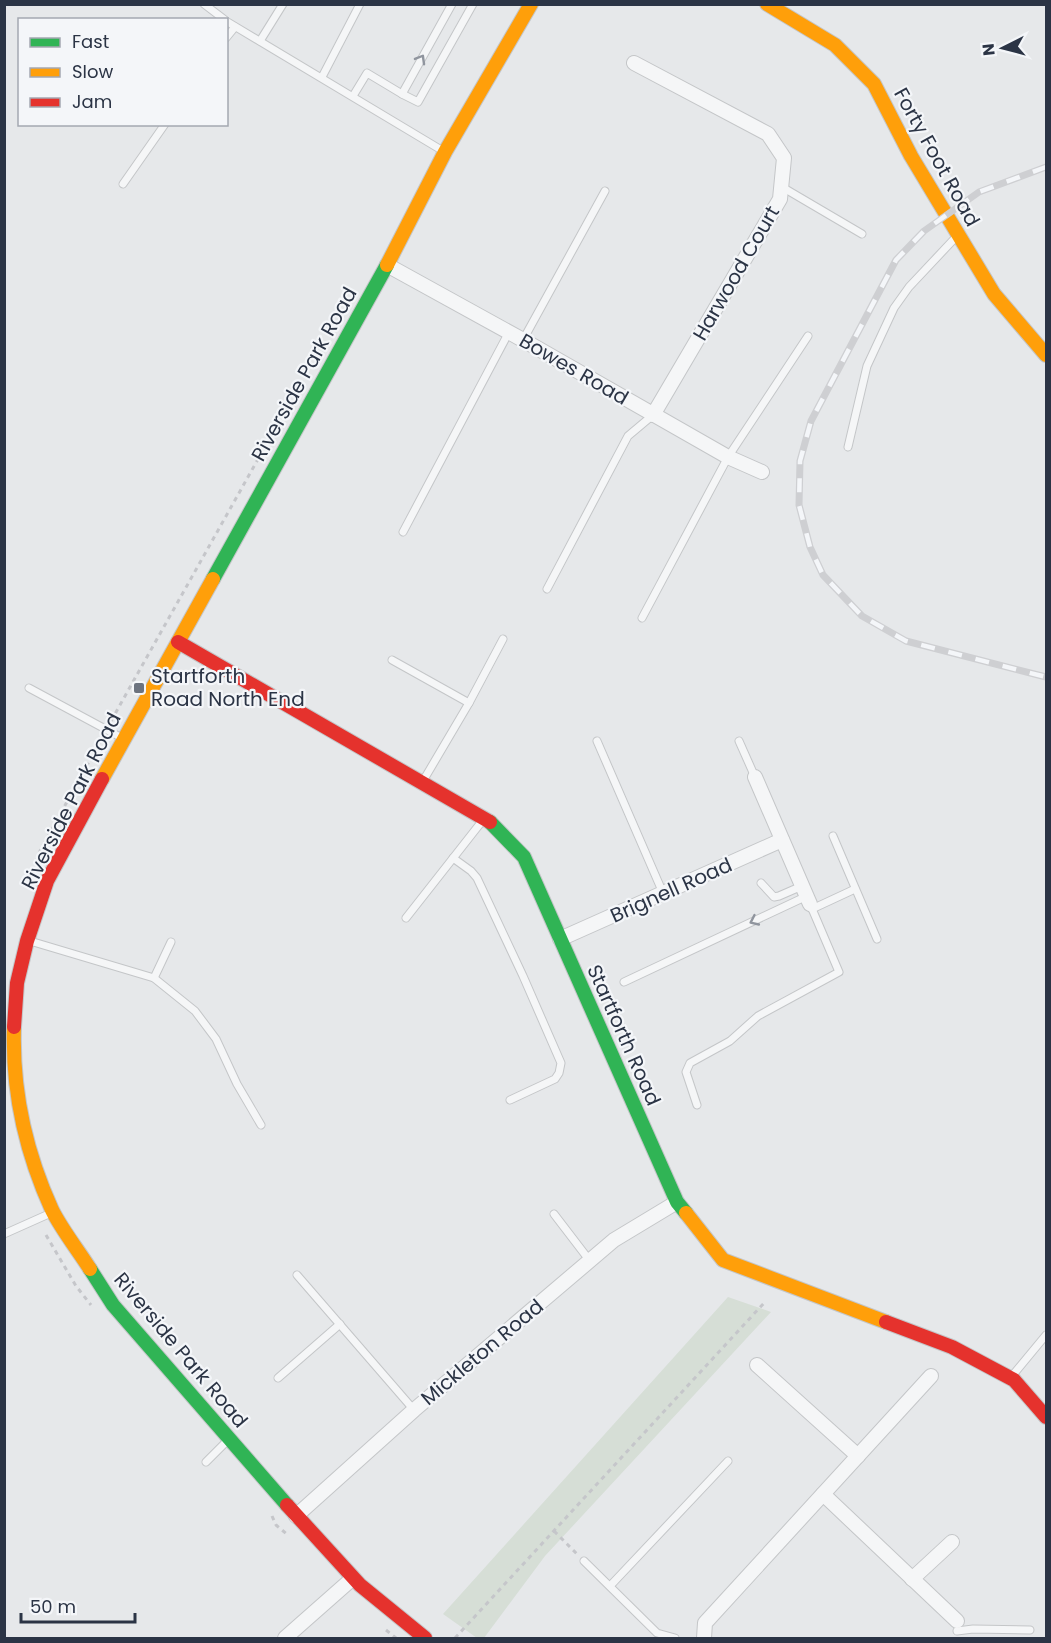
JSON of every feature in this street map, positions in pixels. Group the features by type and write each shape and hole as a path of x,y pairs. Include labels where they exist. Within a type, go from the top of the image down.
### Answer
{"street":[{"name":"Riverside Park Road","path":"425,1638 360,1585 296,1516 113,1305 53,1212 29,1150 10,1076 14,1030 14,983 47,881 387,265 446,152 531,4"},
{"name":"Forty Foot Road","path":"767,4 835,45 874,84 910,156 994,294 1047,355"},
{"name":"Harwood Court","path":"634,63 768,134 784,158 780,199 653,415"},
{"name":"Bowes Road","path":"387,265 728,457 762,472"},
{"name":"Startforth Road","path":"178,642 422,784 485,818 524,857 677,1202 723,1260 952,1347 1014,1380 1047,1417"},
{"path":"755,777 808,899"},
{"name":"Brignell Road","path":"560,939 782,840"},
{"name":"Mickleton Road","path":"296,1516 414,1410 614,1240 677,1202"},
{"path":"757,1365 858,1456"},
{"path":"704,1638 705,1623 931,1376"},
{"path":"823,1494 912,1579 957,1630"},
{"path":"912,1579 952,1542"},
{"path":"285,1638 353,1578"}],"lane":[{"path":"204,4 223,18"},
{"path":"260,41 283,4"},
{"path":"322,77 360,4"},
{"path":"402,94 452,4"},
{"path":"353,96 367,73 418,102 473,4"},
{"path":"228,22 446,152"},
{"path":"228,36 235,27"},
{"path":"123,184 164,126"},
{"path":"781,187 862,234"},
{"path":"523,340 605,191"},
{"path":"848,447 867,366 894,308 909,287 958,235"},
{"path":"402,532 509,332"},
{"path":"642,618 728,457 808,336"},
{"path":"548,589 628,436 653,415"},
{"path":"422,784 503,639"},
{"path":"392,660 469,703"},
{"path":"29,688 124,739"},
{"path":"597,741 663,893"},
{"path":"739,741 755,777"},
{"path":"406,918 485,818"},
{"path":"833,836 877,939"},
{"path":"453,858 477,878 561,1063 555,1079 510,1100"},
{"path":"761,884 774,897 808,899"},
{"path":"624,982 808,899 855,889"},
{"path":"697,1105 686,1072 690,1063 730,1041 758,1016 839,972 808,899"},
{"path":"27,941 154,978 195,1011 216,1039 237,1084 261,1125"},
{"path":"154,978 171,942"},
{"path":"4,1234 53,1212"},
{"path":"554,1214 590,1261"},
{"path":"297,1275 414,1410"},
{"path":"278,1378 340,1324"},
{"path":"1011,1378 1047,1335"},
{"path":"206,1462 229,1439"},
{"path":"610,1586 728,1461"},
{"path":"584,1561 657,1633 675,1638"},
{"path":"957,1630 1030,1630"}],"path":[{"path":"455,1638 764,1302"},
{"path":"554,1531 584,1561"}],"shaded area":[{"path":"728,1297 771,1312 545,1556 484,1638 477,1638 443,1614"}],"railway":[{"path":"1046,167 979,192 924,231 896,260 811,421 800,461 799,505 810,547 823,575 862,616 906,641 1046,677"}],"traffic: fast":[{"path":"213,579 387,265"},
{"path":"490,822 524,857 677,1202 686,1213"},
{"path":"90,1269 113,1305 287,1505"}],"traffic: slow":[{"path":"387,265 445,152 531,4"},
{"path":"767,4 835,45 874,84 911,156 994,294 1046,355"},
{"path":"102,779 213,579"},
{"path":"14,1027 15,1074 28,1144 52,1210 90,1269"},
{"path":"686,1213 723,1260 886,1322"}],"traffic: jam":[{"path":"178,642 490,822"},
{"path":"14,1027 17,983 27,941 47,881 102,779"},
{"path":"886,1322 952,1347 1014,1380 1046,1417"},
{"path":"287,1505 360,1585 425,1638"}],"place":[{"name":"Startforth Road North End","path":"139,688"}]}
